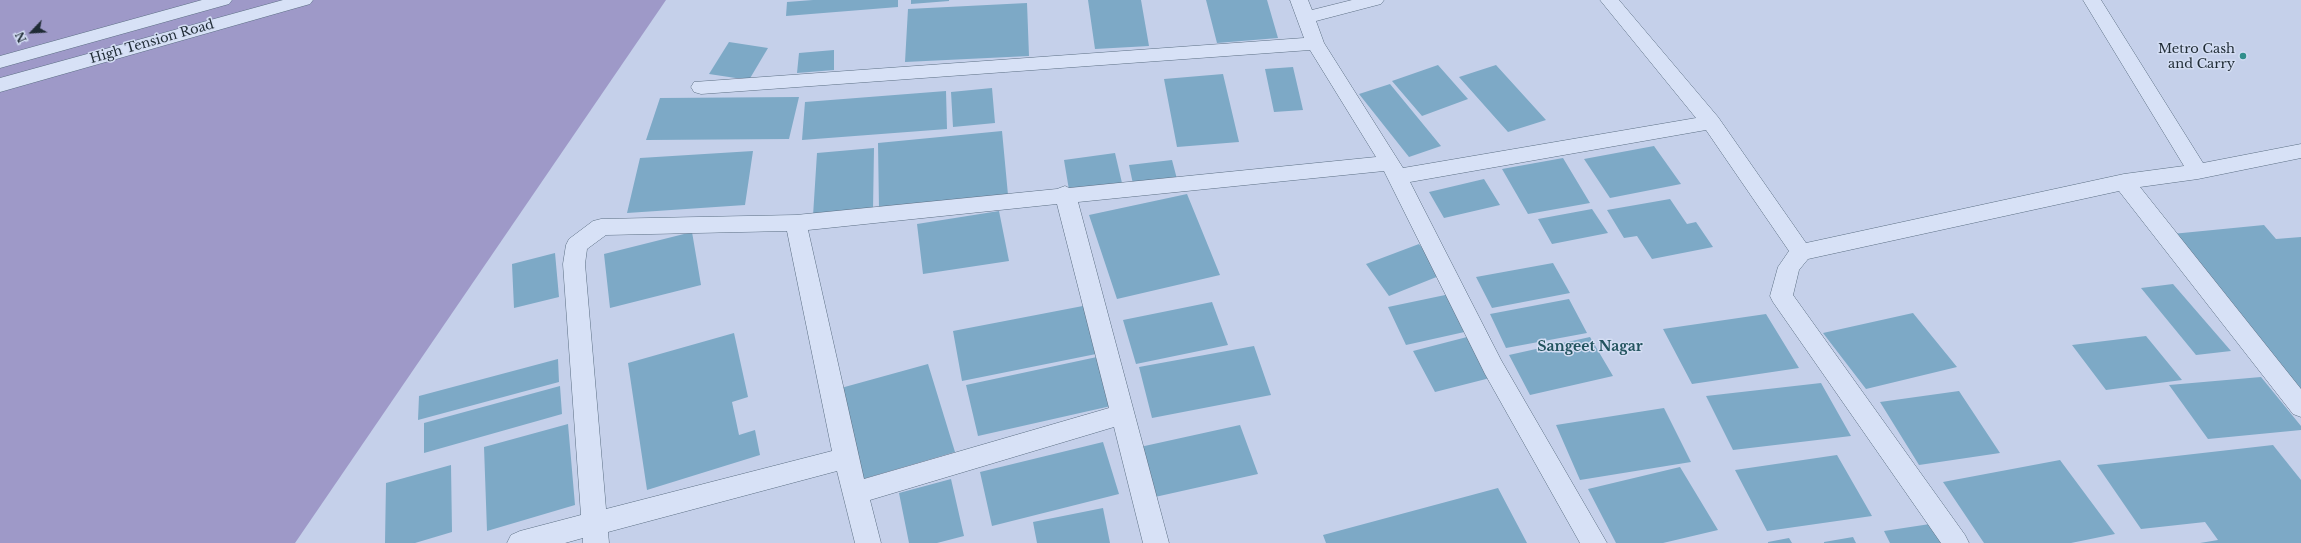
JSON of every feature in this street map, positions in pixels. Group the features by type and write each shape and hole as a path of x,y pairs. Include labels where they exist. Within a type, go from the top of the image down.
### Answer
{"street":[{"name":"High Tension Road","path":"0,62 223,0"},
{"name":"High Tension Road","path":"0,85 304,0"},
{"path":"1375,0 1302,9 1315,43 1393,170 1493,367 1594,543"},
{"path":"1609,0 1711,122 1801,252"},
{"path":"2092,0 2163,112 2198,172"},
{"path":"701,87 1315,43"},
{"path":"595,534 574,264 577,245 601,227 796,223 1064,194 1393,170 1711,122"},
{"path":"1956,543 1781,296 1789,268 1801,252 2124,182 2165,175 2198,172 2301,150"},
{"path":"2124,182 2301,407"},
{"path":"1064,194 1156,543"},
{"path":"796,223 846,458 868,543"},
{"path":"856,493 1123,414"},
{"path":"520,543 595,534 846,458"}],"shaded area":[{"path":"0,0 666,0 295,543 0,543"}],"building":[{"path":"813,0 898,0 898,7 786,16 787,2"},
{"path":"911,0 949,0 949,1 911,4"},
{"path":"1088,0 1141,0 1149,46 1095,49"},
{"path":"1206,0 1267,0 1278,38 1217,43"},
{"path":"1027,3 1029,56 905,62 908,9"},
{"path":"729,42 768,48 749,80 709,74"},
{"path":"834,50 834,70 797,73 799,53"},
{"path":"1438,65 1468,99 1422,116 1392,81"},
{"path":"1496,65 1546,120 1508,132 1459,77"},
{"path":"1293,67 1303,110 1274,112 1265,69"},
{"path":"1223,74 1239,142 1177,147 1164,79"},
{"path":"1390,84 1441,146 1409,157 1359,94"},
{"path":"992,88 995,123 953,127 951,92"},
{"path":"946,91 947,129 802,140 805,102"},
{"path":"799,97 789,139 646,140 660,98"},
{"path":"1002,131 1008,195 879,208 878,143"},
{"path":"1654,146 1681,184 1610,198 1584,159"},
{"path":"874,148 873,210 813,216 817,153"},
{"path":"753,151 745,205 627,213 640,158"},
{"path":"1115,153 1122,183 1069,190 1064,160"},
{"path":"1563,158 1590,203 1528,214 1502,169"},
{"path":"1172,160 1177,179 1133,184 1129,165"},
{"path":"1484,179 1500,205 1444,218 1429,192"},
{"path":"1187,194 1220,275 1117,299 1089,215"},
{"path":"1670,199 1687,224 1696,222 1713,247 1652,259 1637,236 1624,238 1607,210"},
{"path":"1592,209 1608,233 1552,244 1538,219"},
{"path":"999,211 1009,261 923,274 917,224"},
{"path":"2264,225 2276,239 2301,237 2301,389 2172,234"},
{"path":"692,232 701,285 610,308 604,254"},
{"path":"1419,244 1444,274 1389,296 1366,264"},
{"path":"555,253 559,297 514,308 512,264"},
{"path":"1553,263 1570,293 1492,308 1476,277"},
{"path":"2173,284 2231,351 2196,355 2141,288"},
{"path":"1450,294 1469,331 1406,345 1388,307"},
{"path":"1569,299 1587,333 1506,348 1490,314"},
{"path":"1212,302 1228,345 1136,364 1123,320"},
{"path":"1088,305 1101,353 962,381 953,331"},
{"path":"1913,313 1957,367 1866,389 1823,333"},
{"path":"1766,314 1799,368 1692,384 1663,329"},
{"path":"734,333 748,397 732,402 739,435 755,430 760,455 647,490 628,363"},
{"path":"2146,336 2182,380 2106,390 2072,345"},
{"path":"1467,337 1490,378 1435,392 1413,351"},
{"path":"1590,337 1613,376 1530,395 1509,355"},
{"path":"1254,346 1271,395 1152,418 1139,367"},
{"path":"1097,357 1111,406 978,436 966,385"},
{"path":"558,359 559,382 418,420 419,396"},
{"path":"928,364 955,452 863,479 841,388"},
{"path":"2261,377 2301,426 2301,430 2208,439 2169,385"},
{"path":"1821,383 1851,436 1733,450 1706,396"},
{"path":"560,386 562,414 424,453 424,423"},
{"path":"1959,391 2000,453 1919,465 1880,402"},
{"path":"1664,408 1691,462 1580,480 1556,425"},
{"path":"568,424 575,505 487,531 484,447"},
{"path":"1240,425 1258,474 1155,497 1140,447"},
{"path":"1103,442 1119,494 992,526 980,472"},
{"path":"2273,445 2301,480 2301,543 2200,543 2218,540 2205,522 2141,529 2097,465"},
{"path":"1837,455 1872,516 1767,531 1735,470"},
{"path":"2060,460 2115,534 2071,543 1984,543 1943,482"},
{"path":"451,465 452,532 415,543 385,543 386,483"},
{"path":"1680,467 1718,530 1663,543 1616,543 1588,489"},
{"path":"951,479 964,536 937,543 909,543 899,493"},
{"path":"1498,488 1527,543 1326,543 1323,535"},
{"path":"1103,508 1110,543 1037,543 1033,522"},
{"path":"1930,524 1941,543 1890,543 1884,531"},
{"path":"1853,537 1856,543 1824,543 1824,542"},
{"path":"1789,538 1792,543 1768,543 1768,542"}],"place":[{"name":"Metro Cash and Carry","path":"2243,56"}],"district":[{"name":"Sangeet Nagar","path":"1590,347"}]}
